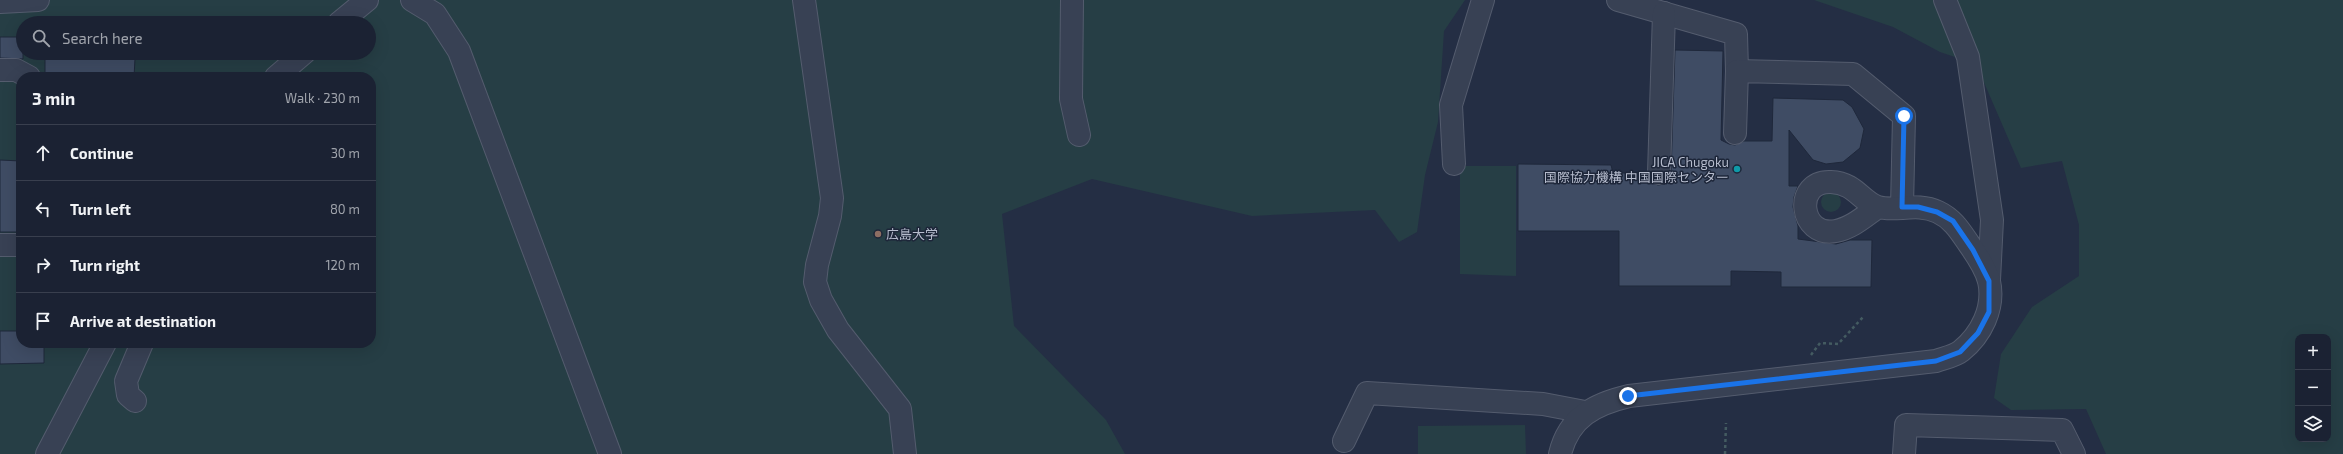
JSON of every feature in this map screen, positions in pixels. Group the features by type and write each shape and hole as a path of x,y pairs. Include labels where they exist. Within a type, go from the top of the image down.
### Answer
{"street":[{"path":"0,2 38,0"},
{"path":"348,16 367,0"},
{"path":"412,0 435,14 459,51 610,454"},
{"path":"804,0 832,198 830,216 817,265 815,282 821,300 838,330 900,409 905,454"},
{"path":"1072,0 1071,99 1079,135"},
{"path":"1454,164 1451,105 1483,0"},
{"path":"1618,0 1736,34 1737,71 1735,133"},
{"path":"1560,454 1567,434 1585,412 1605,402 1628,396 1936,361 1960,352 1978,333 1989,312 1992,220 1968,57 1945,0"},
{"path":"1659,173 1664,13"},
{"path":"282,72 296,60"},
{"path":"0,70 16,70 20,72"},
{"path":"1737,71 1853,74 1898,111 1904,116 1902,207"},
{"path":"1878,207 1918,207 1937,212 1953,221 1973,250 1989,281"},
{"path":"0,245 16,245"},
{"path":"47,454 102,348"},
{"path":"135,401 128,395 126,381 140,348"},
{"path":"1344,441 1367,393 1544,404 1585,412"},
{"path":"1904,454 1906,425 2062,430 2074,454"}],"path":[{"path":"1809,358 1820,342 1838,344 1864,316"},
{"path":"1725,454 1726,423"}],"shaded area":[{"name":"広島大学","path":"0,0 1465,0 1444,31 1438,122 1425,175 1417,232 1399,242 1375,210 1252,216 1092,179 1002,214 1014,326 1106,420 1125,454 0,454"},
{"path":"1814,0 2343,0 2343,454 2106,454 2086,409 2011,410 1994,398 2001,354 2032,307 2079,276 2079,225 2062,161 2021,168 1976,64 1940,52 1893,27"},
{"path":"1460,166 1516,166 1516,276 1460,274"},
{"path":"1831,192 1838,195 1841,202 1838,209 1831,212 1824,209 1821,202 1824,195"},
{"path":"1525,425 1526,454 1418,454 1418,426"}],"building":[{"path":"0,37 16,37 16,59 0,58"},
{"name":"JICA Chugoku 国際協力機構 中国国際センター","path":"1675,50 1723,51 1721,140 1729,144 1735,145 1744,141 1772,141 1773,98 1843,100 1852,107 1864,129 1860,148 1843,162 1826,164 1813,160 1789,130 1789,186 1798,186 1794,197 1793,207 1798,226 1798,239 1836,244 1850,240 1872,240 1871,287 1781,287 1781,272 1731,271 1731,286 1619,286 1619,231 1518,231 1518,164 1611,165 1613,173 1647,173 1652,183 1658,185 1665,184 1669,180 1671,173"},
{"path":"45,60 135,60 134,72 45,72"},
{"path":"0,160 16,161 16,232 0,232"},
{"path":"0,331 16,331 16,348 44,348 44,363 0,364"}],"place":[{"name":"JICA Chugoku 国際協力機構 中国国際センター","path":"1737,169"},
{"name":"広島大学","path":"878,234"}],"route":[{"path":"1628,396 1936,361 1960,352 1978,333 1989,312 1989,281 1973,250 1953,221 1937,212 1918,207 1902,207 1904,116"}]}
